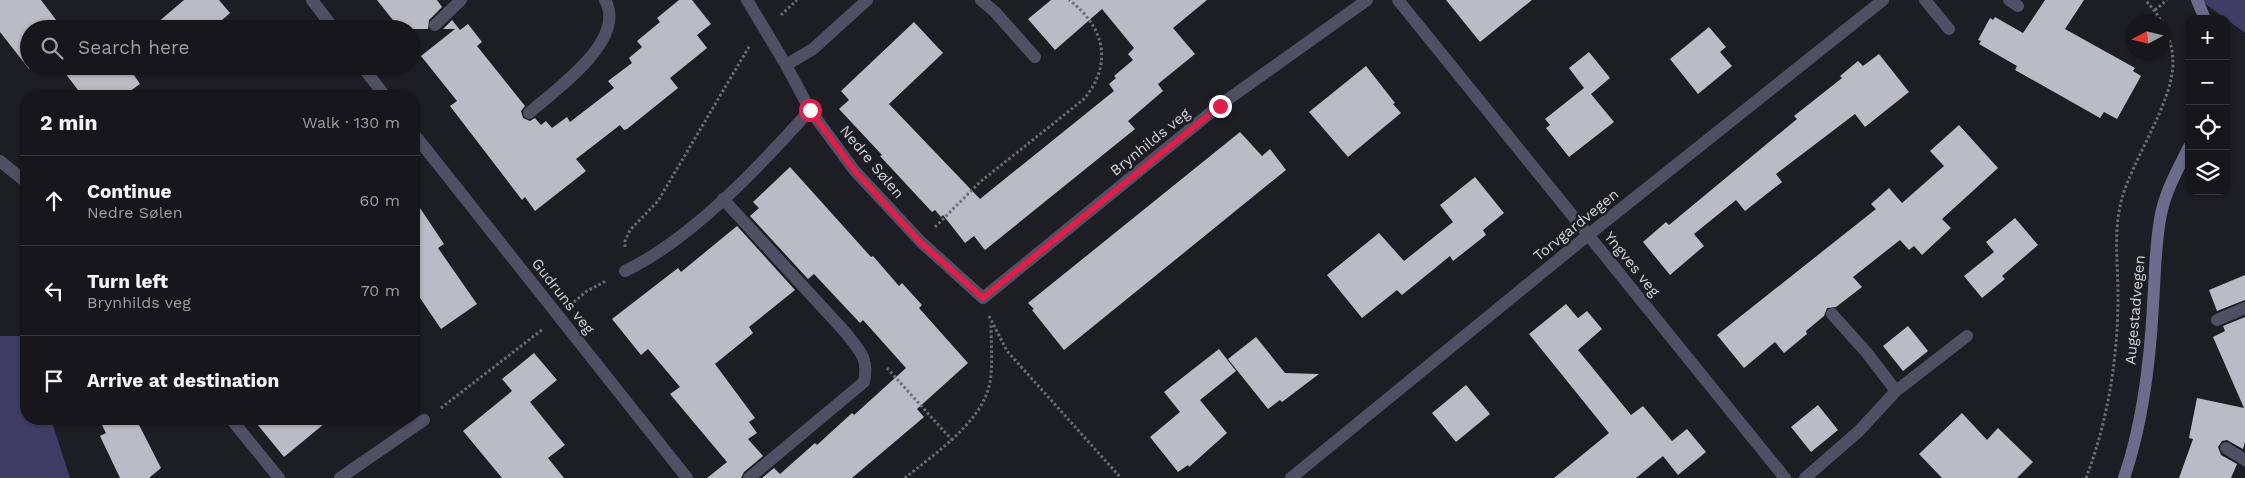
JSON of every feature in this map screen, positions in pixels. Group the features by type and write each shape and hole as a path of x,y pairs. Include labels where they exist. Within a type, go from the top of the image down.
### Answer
{"main road":[{"path":"2197,0 2203,15"},
{"name":"Augestadvegen","path":"2124,478 2142,406 2153,307 2156,246 2162,213 2170,185 2188,150"}],"street":[{"path":"312,0 327,20"},
{"path":"435,25 461,0"},
{"path":"529,113 579,70 596,50 606,34 610,21 610,10 605,0"},
{"name":"Nedre Sølen","path":"747,0 786,65 810,110 854,170 920,242 983,298"},
{"path":"786,65 813,49 867,0"},
{"path":"981,0 995,12 1036,57"},
{"name":"Brynhilds veg","path":"983,298 1220,106 1367,0"},
{"name":"Yngves veg","path":"1398,0 1785,478"},
{"name":"Torvgardvegen","path":"1291,478 1588,236 1883,0"},
{"path":"1925,0 1949,29"},
{"path":"369,75 380,90"},
{"path":"625,272 676,240 778,145 810,110"},
{"name":"Gudruns veg","path":"420,142 687,478"},
{"path":"0,162 20,177"},
{"path":"723,198 846,333 864,357 867,367 864,382 748,478"},
{"path":"2217,320 2245,308"},
{"path":"1832,314 1867,353 1896,391"},
{"path":"1805,478 1859,431 1896,391 1967,336"},
{"path":"420,423 424,420"},
{"path":"236,425 279,478"},
{"path":"340,478 417,425"},
{"path":"2226,448 2245,460"}],"path":[{"path":"920,242 980,182 1084,99 1094,86 1101,72 1100,43 1097,32 1069,0"},
{"path":"2086,478 2104,416 2116,356 2117,235 2122,200 2129,176 2157,117 2172,78 2171,45 2162,22 2155,10 2145,0"},
{"path":"2155,10 2167,0"},
{"path":"424,420 558,317 587,291 625,272 625,241 630,230 658,201 753,41 765,29"},
{"path":"983,298 991,321 1007,351 1121,478"},
{"path":"905,478 952,440 980,407 990,382 991,321"},
{"path":"867,367 884,366 952,440"}],"shaded area":[{"path":"2200,0 2245,0 2245,33 2230,22 2230,15 2220,15"},
{"path":"0,336 20,336 20,425 53,425 70,478 0,478"}],"building":[{"path":"0,0 41,0 56,20 20,20 20,58 0,32"},
{"path":"184,0 219,0 230,13 222,20 161,20"},
{"path":"377,0 437,0 442,7 429,20 428,29 420,29 420,20 393,20"},
{"path":"679,0 692,0 711,24 697,35 707,48 670,78 678,88 627,129 624,130 620,125 576,159 586,171 535,211 525,197 522,200 450,106 457,101 421,56 455,29 443,29 452,20 460,30 468,24 482,42 477,46 525,106 521,111 523,118 530,121 535,118 541,125 546,121 552,128 567,117 570,122 614,88 608,81 632,63 629,58 642,47 637,41 660,22 657,18"},
{"path":"1051,0 1207,0 1173,28 1195,54 1158,84 1163,91 1128,121 1135,129 985,250 974,236 965,243 943,215 941,217 935,210 932,212 880,156 882,155 839,109 849,100 841,91 914,22 943,53 889,104 980,199 1114,91 1109,84 1116,78 1114,76 1133,60 1128,54 1134,48 1102,9 1055,50 1028,19"},
{"path":"1446,0 1532,0 1480,42"},
{"path":"2045,0 2084,0 2065,29 2135,68 2133,71 2141,76 2117,119 2104,112 2100,118 2015,70 2017,66 1979,44 1981,41 1978,40 1990,18 1993,20 1995,17 2023,33"},
{"path":"1709,27 1726,47 1720,52 1732,66 1698,94 1670,59"},
{"path":"1589,52 1610,78 1591,94 1614,122 1569,157 1546,128 1550,125 1545,119 1584,88 1569,68"},
{"path":"1879,54 1909,92 1865,127 1855,114 1776,174 1782,182 1745,211 1736,200 1694,234 1704,246 1670,275 1643,242 1666,222 1669,225 1797,119 1794,116 1842,78 1840,76 1858,61 1863,66"},
{"path":"1366,66 1401,113 1348,157 1309,112"},
{"path":"67,75 134,75 140,84 132,90 78,90"},
{"path":"1959,125 1998,168 1942,219 1951,228 1922,255 1914,246 1909,250 1900,240 1853,277 1862,287 1836,307 1827,308 1824,316 1806,331 1807,334 1784,353 1775,342 1744,368 1717,335 1876,209 1871,204 1889,188 1902,203 1944,166 1930,151"},
{"path":"1240,132 1262,156 1270,149 1286,170 1064,350 1028,303"},
{"path":"790,167 871,257 873,256 899,286 902,283 922,305 919,308 968,363 917,409 924,417 852,478 762,478 774,468 780,474 815,443 817,445 852,413 854,415 906,368 863,320 860,323 814,274 808,279 750,216 759,208 753,202"},
{"path":"1475,177 1504,213 1483,230 1486,235 1453,261 1450,256 1402,295 1397,290 1362,318 1327,275 1379,233 1404,261 1453,222 1440,205"},
{"path":"420,208 444,244 438,248 477,304 441,329 420,298"},
{"path":"2015,218 2038,245 2002,276 2005,279 1982,298 1964,276 1994,252 1986,242"},
{"path":"737,226 795,290 749,327 753,333 715,364 755,418 749,422 757,433 748,439 763,456 744,472 741,478 707,478 727,462 670,394 680,387 648,349 641,355 612,319 678,268 681,272"},
{"path":"2245,275 2245,300 2217,311 2209,290"},
{"path":"1566,304 1578,318 1587,311 1602,329 1578,350 1631,415 1643,406 1672,441 1687,429 1706,452 1678,475 1663,456 1636,478 1554,478 1609,433 1529,334"},
{"path":"2245,317 2245,442 2243,449 2227,440 2222,441 2218,447 2221,455 2237,464 2231,478 2179,478 2193,439 2189,438 2197,398 2244,408 2213,337 2225,331 2223,326"},
{"path":"1908,326 1928,351 1903,371 1883,346"},
{"path":"1256,337 1285,373 1319,374 1282,402 1280,400 1268,409 1228,359"},
{"path":"1219,349 1236,371 1200,400 1227,433 1189,467 1188,465 1178,472 1150,437 1180,412 1164,392"},
{"path":"534,353 557,380 530,402 565,445 548,458 564,478 502,478 463,431 512,391 502,379"},
{"path":"1466,385 1490,414 1456,442 1432,413"},
{"path":"1818,405 1838,430 1811,452 1791,427"},
{"path":"1962,413 1987,440 1998,428 2033,462 2017,478 1942,478 1919,454"},
{"path":"102,425 139,425 161,468 149,478 120,478 100,436 106,433"},
{"path":"258,425 323,425 284,457"}],"route":[{"path":"810,110 854,170 920,242 983,298 1220,106"}]}
